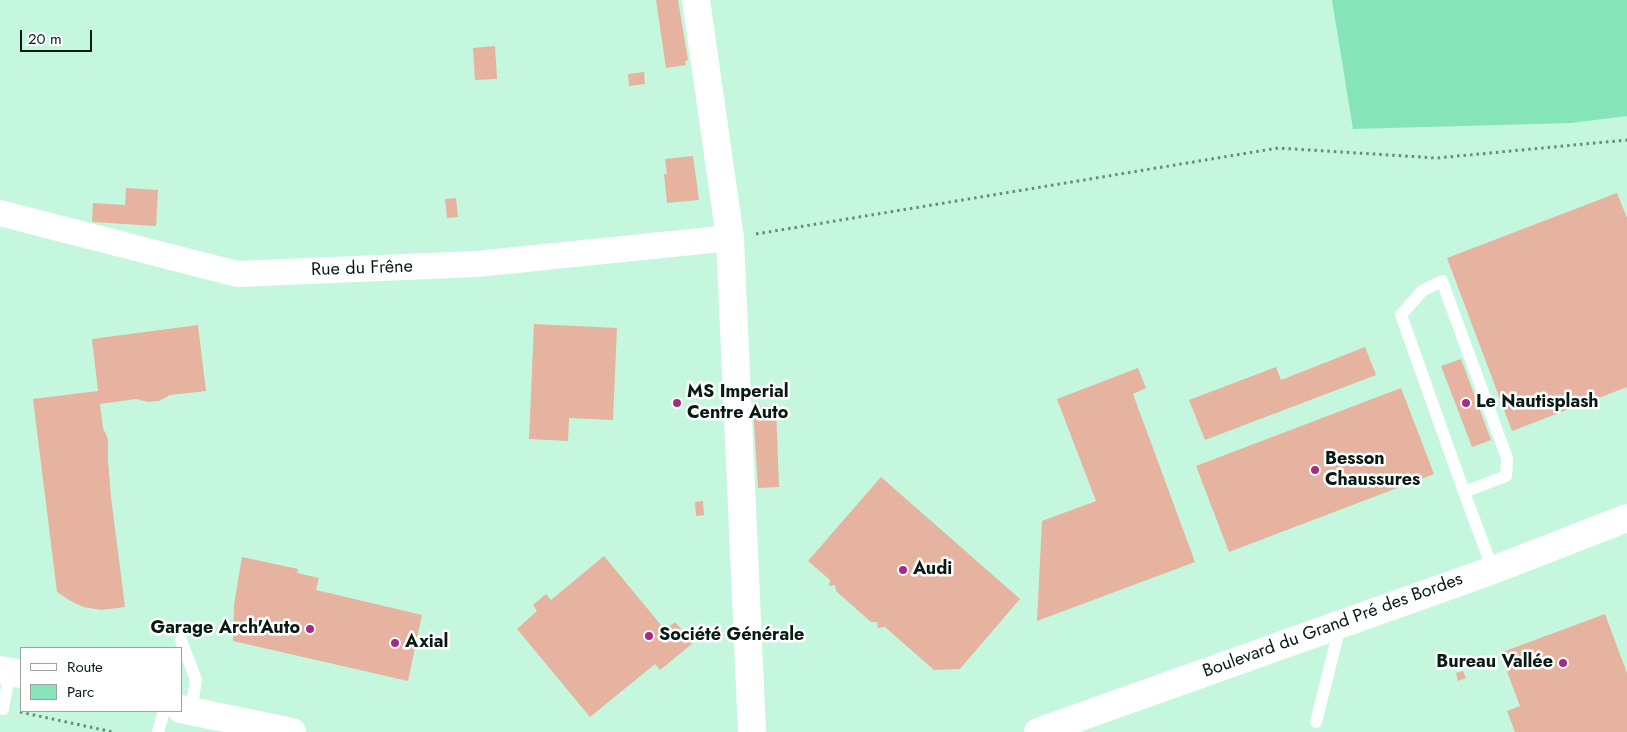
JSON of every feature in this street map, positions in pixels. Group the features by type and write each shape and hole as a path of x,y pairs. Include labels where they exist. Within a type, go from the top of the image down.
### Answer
{"main road":[{"path":"696,0 730,238 752,732"},
{"name":"Boulevard du Grand Pré des Bordes","path":"1038,732 1492,570 1627,518"},
{"path":"186,710 292,732"}],"street":[{"name":"Rue du Frêne","path":"0,213 237,274 477,264 730,238"}],"lane":[{"path":"1464,492 1506,476 1507,458 1442,281 1422,291 1401,315 1464,492 1492,570"},
{"path":"1316,722 1340,623"},
{"path":"181,640 196,680 186,710"},
{"path":"3,709 11,672"},
{"path":"158,732 164,712"}],"path":[{"path":"730,238 1278,148 1437,158 1627,140"},
{"path":"3,709 113,732"}],"green space":[{"path":"1332,0 1627,0 1627,116 1571,123 1353,129"}],"building":[{"path":"656,0 678,0 688,60 685,61 686,65 666,68"},
{"path":"495,46 497,79 475,80 473,48"},
{"path":"644,72 645,84 629,86 628,74"},
{"path":"693,156 699,200 667,203 664,174 667,174 665,159"},
{"path":"126,188 158,190 156,226 92,222 93,203 125,205"},
{"path":"1617,193 1627,218 1627,387 1512,431 1447,258"},
{"path":"456,198 458,217 447,218 445,199"},
{"path":"534,324 617,328 613,420 569,418 568,441 529,439"},
{"path":"198,325 206,391 170,395 159,401 148,402 136,399 100,404 103,428 108,439 111,497 125,607 101,610 83,607 57,592 33,399 98,391 92,339"},
{"path":"1365,347 1376,375 1205,440 1189,400 1276,367 1281,380"},
{"name":"Le Nautisplash","path":"1461,359 1491,440 1472,447 1441,366"},
{"path":"1138,368 1146,388 1133,394 1195,562 1037,621 1042,521 1096,501 1057,399"},
{"name":"Besson Chaussures","path":"1401,388 1434,474 1229,552 1196,466"},
{"path":"776,406 779,487 758,488 753,407"},
{"name":"Audi","path":"881,477 1020,599 960,669 934,670 885,627 878,628 877,622 871,622 836,591 835,585 829,586 830,580 808,561"},
{"path":"703,501 704,515 696,516 695,502"},
{"path":"604,556 665,630 675,622 693,643 660,670 655,664 590,717 517,629 537,611 533,605 546,594 551,600"},
{"path":"242,557 298,569 297,573 319,578 316,590 422,615 408,681 233,641 234,605"},
{"name":"Bureau Vallée","path":"1605,614 1627,673 1627,732 1515,732 1507,711 1520,706 1500,653"},
{"path":"1463,671 1466,678 1458,681 1456,673"}],"place":[{"name":"MS Imperial Centre Auto","path":"677,403"},
{"name":"Le Nautisplash","path":"1466,403"},
{"name":"Besson Chaussures","path":"1315,470"},
{"name":"Audi","path":"903,570"},
{"name":"Garage Arch'Auto","path":"310,629"},
{"name":"Société Générale","path":"649,636"},
{"name":"Axial","path":"395,643"},
{"name":"Bureau Vallée","path":"1563,663"}]}
